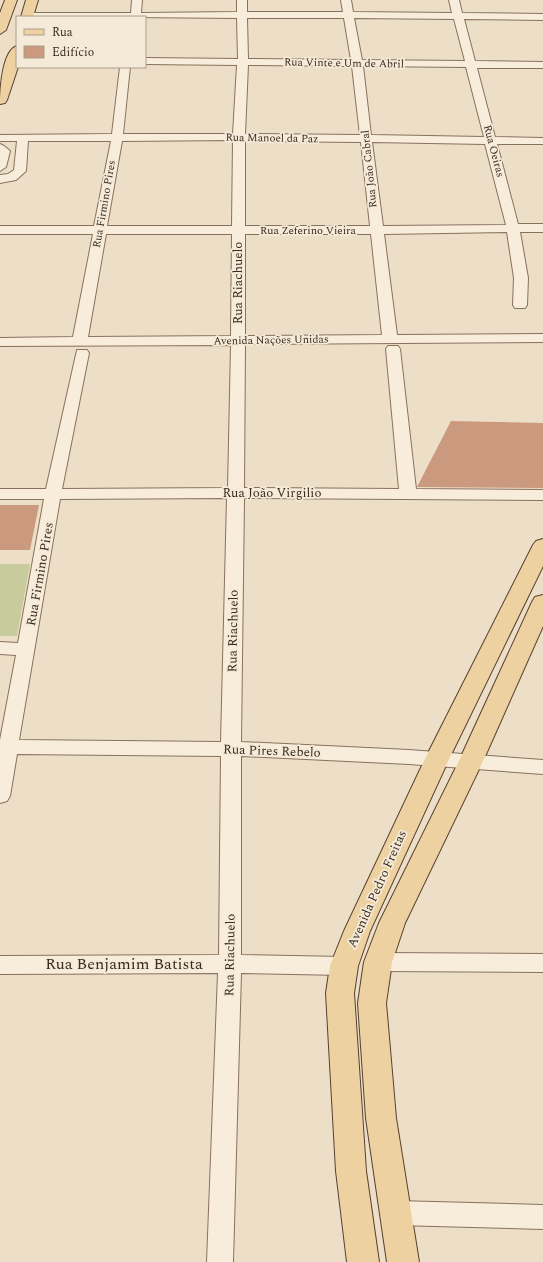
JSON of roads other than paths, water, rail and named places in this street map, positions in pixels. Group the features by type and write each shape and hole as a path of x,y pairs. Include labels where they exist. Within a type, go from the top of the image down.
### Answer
{"main road":[{"path":"0,30 2,16 11,0"},
{"path":"27,16 32,0"},
{"path":"0,100 16,58"},
{"name":"Avenida Pedro Freitas","path":"363,1262 351,1171 340,992 344,966 357,931 437,759 543,545"},
{"path":"403,1262 381,1118 372,1003 378,962 392,923 471,761 543,602"}],"street":[{"path":"136,16 137,0"},
{"name":"Rua Riachuelo","path":"220,1262 230,964 230,749 236,493 239,137 243,61 242,0"},
{"name":"Rua João Cabral","path":"346,0 357,63 408,494"},
{"name":"Rua Oeiras","path":"454,0 513,228 521,278 520,305"},
{"path":"146,17 349,15 543,17"},
{"name":"Rua Vinte e Um de Abril","path":"146,61 543,65"},
{"name":"Rua Firmino Pires","path":"0,796 4,747 27,649 53,493 81,347 99,231 117,138 125,68"},
{"name":"Rua Manoel da Paz","path":"1,145 117,138 239,137 543,141"},
{"path":"0,179 12,177 20,171 23,143"},
{"path":"0,167 4,151 1,145"},
{"name":"Rua Zeferino Vieira","path":"0,230 376,230 543,228"},
{"name":"Avenida Nações Unidas","path":"0,342 81,347 238,346 391,344 543,338"},
{"name":"Avenida Nações Unidas","path":"391,344 543,348"},
{"name":"Avenida Nações Unidas","path":"0,354 81,347"},
{"name":"Rua João Virgilio","path":"0,494 236,493 543,495"},
{"path":"0,648 27,649"},
{"name":"Rua Pires Rebelo","path":"4,747 230,749 437,759 543,767"},
{"path":"378,962 543,963"},
{"name":"Rua Benjamim Batista","path":"0,966 230,964 344,966"},
{"path":"396,1213 543,1218"}]}
